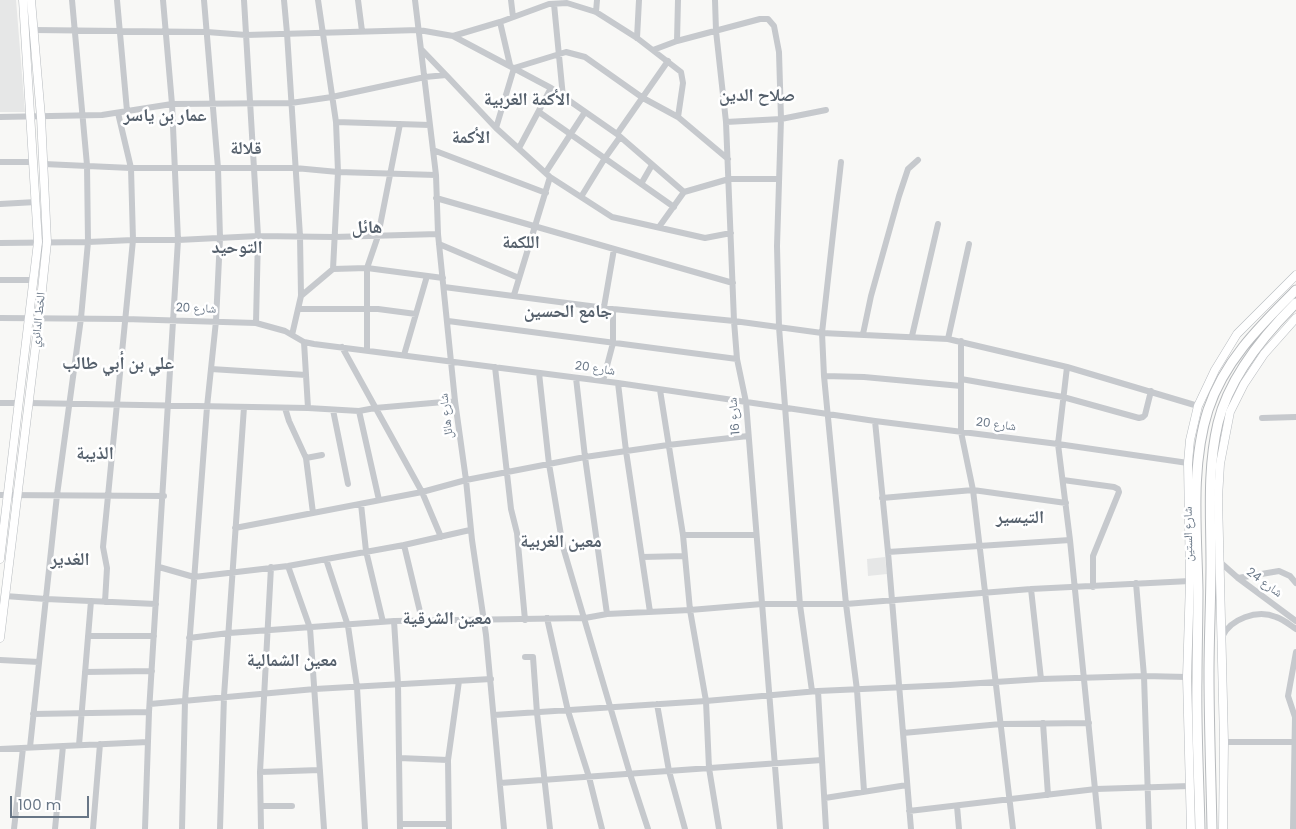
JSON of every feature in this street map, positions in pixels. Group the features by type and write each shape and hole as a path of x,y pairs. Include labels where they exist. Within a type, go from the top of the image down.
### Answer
{"highway":[{"name":"شارع الستين","path":"1200,829 1198,631 1193,527 1197,463 1208,410 1222,377 1258,328 1296,290"},
{"path":"1276,296 1284,302"},
{"name":"شارع الستين","path":"1212,829 1209,673 1215,562 1209,487 1210,464 1218,422 1226,399 1251,357 1282,317 1296,304"}],"main road":[{"name":"الخط الدائري","path":"0,559 4,495 19,403 38,242 23,0"},
{"name":"الخط الدائري","path":"0,638 47,242 41,117 31,0"},
{"name":"شارع الستين","path":"1191,829 1187,677 1193,527 1188,463 1190,440 1198,406 1215,370 1238,334 1296,275"},
{"name":"شارع الستين","path":"1224,829 1221,639 1215,562 1220,464 1230,412 1244,384 1264,354 1296,318"}],"street":[{"path":"14,829 33,714 57,495 81,318 88,242 87,165 72,0"},
{"path":"117,0 127,111"},
{"path":"145,829 149,712 164,496 178,240 172,104 163,0"},
{"path":"182,829 185,700 207,407 216,321 220,238 218,168 204,0"},
{"path":"244,0 258,236 256,323"},
{"path":"284,0 300,236 301,296 292,335"},
{"path":"318,0 336,122 338,172 334,268"},
{"path":"358,0 362,30"},
{"name":"شارع هائل","path":"415,0 436,175 442,278 466,480 470,530 484,618 491,679 504,829"},
{"path":"511,0 513,17"},
{"path":"596,12 597,0"},
{"path":"638,38 639,0"},
{"path":"677,41 678,0"},
{"name":"شارع 16","path":"715,0 716,31 726,122 734,321 737,359 746,402 771,695 780,829"},
{"path":"453,36 500,22 551,3 567,4 596,12 638,38 681,72 683,83 678,117"},
{"path":"551,3 560,54 563,97"},
{"path":"653,50 677,41 760,19 768,19 774,26 779,52 781,119 777,246 778,327 800,605 815,691 826,829"},
{"path":"496,128 512,66 500,22"},
{"path":"34,30 207,32 246,35 362,30 418,30 453,36 550,88 618,136 684,192"},
{"path":"420,48 496,128 548,175 612,217 705,238 731,233"},
{"path":"512,66 566,52 585,57 643,98 678,117 728,159"},
{"path":"581,197 618,136 668,61"},
{"path":"0,117 83,116 118,113 172,104 291,103 332,97 425,77 446,75"},
{"path":"518,148 539,112 550,88"},
{"path":"726,122 781,119 826,110"},
{"path":"539,112 674,207"},
{"path":"514,296 546,193 548,175 570,134 585,112"},
{"path":"105,602 107,568 103,547 133,240 131,168 118,113"},
{"path":"336,122 430,126"},
{"path":"367,350 367,268 378,236 392,174 400,124"},
{"path":"433,150 546,193"},
{"path":"864,334 871,296 899,196 908,169 918,160"},
{"path":"0,162 34,162"},
{"path":"841,162 822,333 824,376 856,690 864,791"},
{"path":"44,164 131,168 295,168 338,172 436,175"},
{"path":"641,184 652,165"},
{"path":"659,227 684,192 729,179 778,179"},
{"path":"436,198 733,283"},
{"path":"0,204 36,202"},
{"path":"912,336 938,224"},
{"path":"0,243 178,240 258,236 334,237 438,234"},
{"path":"440,244 519,278"},
{"path":"948,338 969,244"},
{"path":"604,307 614,249"},
{"path":"301,296 334,268 367,268 442,278"},
{"path":"404,355 428,276"},
{"path":"0,280 34,280"},
{"path":"444,287 822,333 948,338 1067,367 1198,406"},
{"path":"298,309 378,309 416,314"},
{"path":"603,381 613,342 613,309"},
{"name":"شارع 20","path":"0,318 81,318 256,323 292,335 304,342 618,383 875,421 1058,444 1188,463"},
{"path":"448,321 737,359"},
{"path":"961,341 961,432 973,490 1013,829"},
{"path":"304,342 308,408"},
{"path":"342,347 422,492 441,537"},
{"path":"495,367 511,509 517,533 525,620"},
{"path":"1067,367 1058,444 1070,540 1099,829"},
{"path":"211,369 306,375"},
{"path":"539,373 549,464 563,547 648,829"},
{"path":"824,376 961,382 1063,397 1139,418 1145,415 1152,391"},
{"path":"576,378 607,614"},
{"path":"618,383 650,612"},
{"path":"660,390 683,535 690,610 706,701 708,768 720,829"},
{"path":"29,403 169,404 207,407 308,408 359,411 456,401"},
{"path":"0,404 19,403"},
{"path":"220,829 224,696 244,407"},
{"path":"285,408 306,458 313,513"},
{"path":"333,410 348,484"},
{"path":"359,411 379,500"},
{"path":"1262,418 1296,417"},
{"path":"875,421 911,829"},
{"path":"235,528 422,492 466,480 549,464 668,445 748,436"},
{"path":"306,458 322,455"},
{"path":"1063,480 1118,488 1119,492 1093,556 1093,587"},
{"path":"882,498 973,490 1066,503"},
{"path":"4,495 164,496"},
{"path":"361,504 366,551 383,622"},
{"path":"159,568 194,577 288,566 404,545 470,530"},
{"path":"683,535 756,535"},
{"path":"888,552 1070,540"},
{"path":"404,545 422,620"},
{"path":"642,557 685,556"},
{"path":"326,559 348,626 357,687 365,829"},
{"name":"شارع 24","path":"1215,562 1296,620"},
{"path":"288,566 310,628 324,829"},
{"path":"261,829 260,772 271,567"},
{"path":"1238,578 1279,571 1290,576 1296,583"},
{"path":"189,638 394,621 484,618 525,620 585,618 607,614 762,604 846,604 985,592 1190,581"},
{"path":"1136,583 1144,676 1149,829"},
{"path":"1031,589 1041,679"},
{"path":"5,596 156,604"},
{"path":"79,745 91,601"},
{"name":"شارع 24","path":"1221,639 1229,626 1246,617 1275,616 1296,629"},
{"path":"547,618 568,711 589,777 602,829"},
{"path":"394,621 398,684 400,827 449,826 448,760 460,681"},
{"path":"88,636 154,636"},
{"path":"1293,829 1296,742 1295,717 1288,696 1296,652"},
{"path":"525,657 533,657 550,829"},
{"path":"0,660 39,662"},
{"path":"85,672 152,671"},
{"path":"494,715 706,701 815,691 995,683 1041,679 1144,676 1187,677"},
{"path":"150,704 315,689 491,679"},
{"path":"657,704 669,771 685,829"},
{"path":"33,714 149,712"},
{"path":"1044,723 1048,795"},
{"path":"903,732 1001,724 1089,723"},
{"path":"0,749 148,742"},
{"path":"1224,742 1296,742"},
{"path":"93,829 100,744"},
{"path":"55,829 63,746"},
{"path":"399,758 448,760"},
{"path":"500,783 822,760"},
{"path":"260,772 320,770"},
{"path":"825,798 907,785"},
{"path":"909,811 1096,789 1190,786"},
{"path":"261,806 292,806"},
{"path":"957,806 958,829"}],"shaded area":[{"path":"0,0 16,0 25,112 0,112"},
{"path":"885,557 887,574 868,576 867,559"}],"district":[{"name":"صلاح الدين","path":"757,96"},
{"name":"الأكمة الغربية","path":"527,100"},
{"name":"عمار بن ياسر","path":"165,116"},
{"name":"الأكمة","path":"471,138"},
{"name":"قلالة","path":"246,149"},
{"name":"هائل","path":"367,228"},
{"name":"اللكمة","path":"521,243"},
{"name":"التوحيد","path":"237,248"},
{"name":"جامع الحسين","path":"568,312"},
{"name":"علي بن أبي طالب","path":"118,364"},
{"name":"الذيبة","path":"95,454"},
{"name":"التيسير","path":"1020,518"},
{"name":"معين الغربية","path":"561,542"},
{"name":"الغدير","path":"70,560"},
{"name":"معين الشرقية","path":"447,619"},
{"name":"معين الشمالية","path":"292,661"}]}
